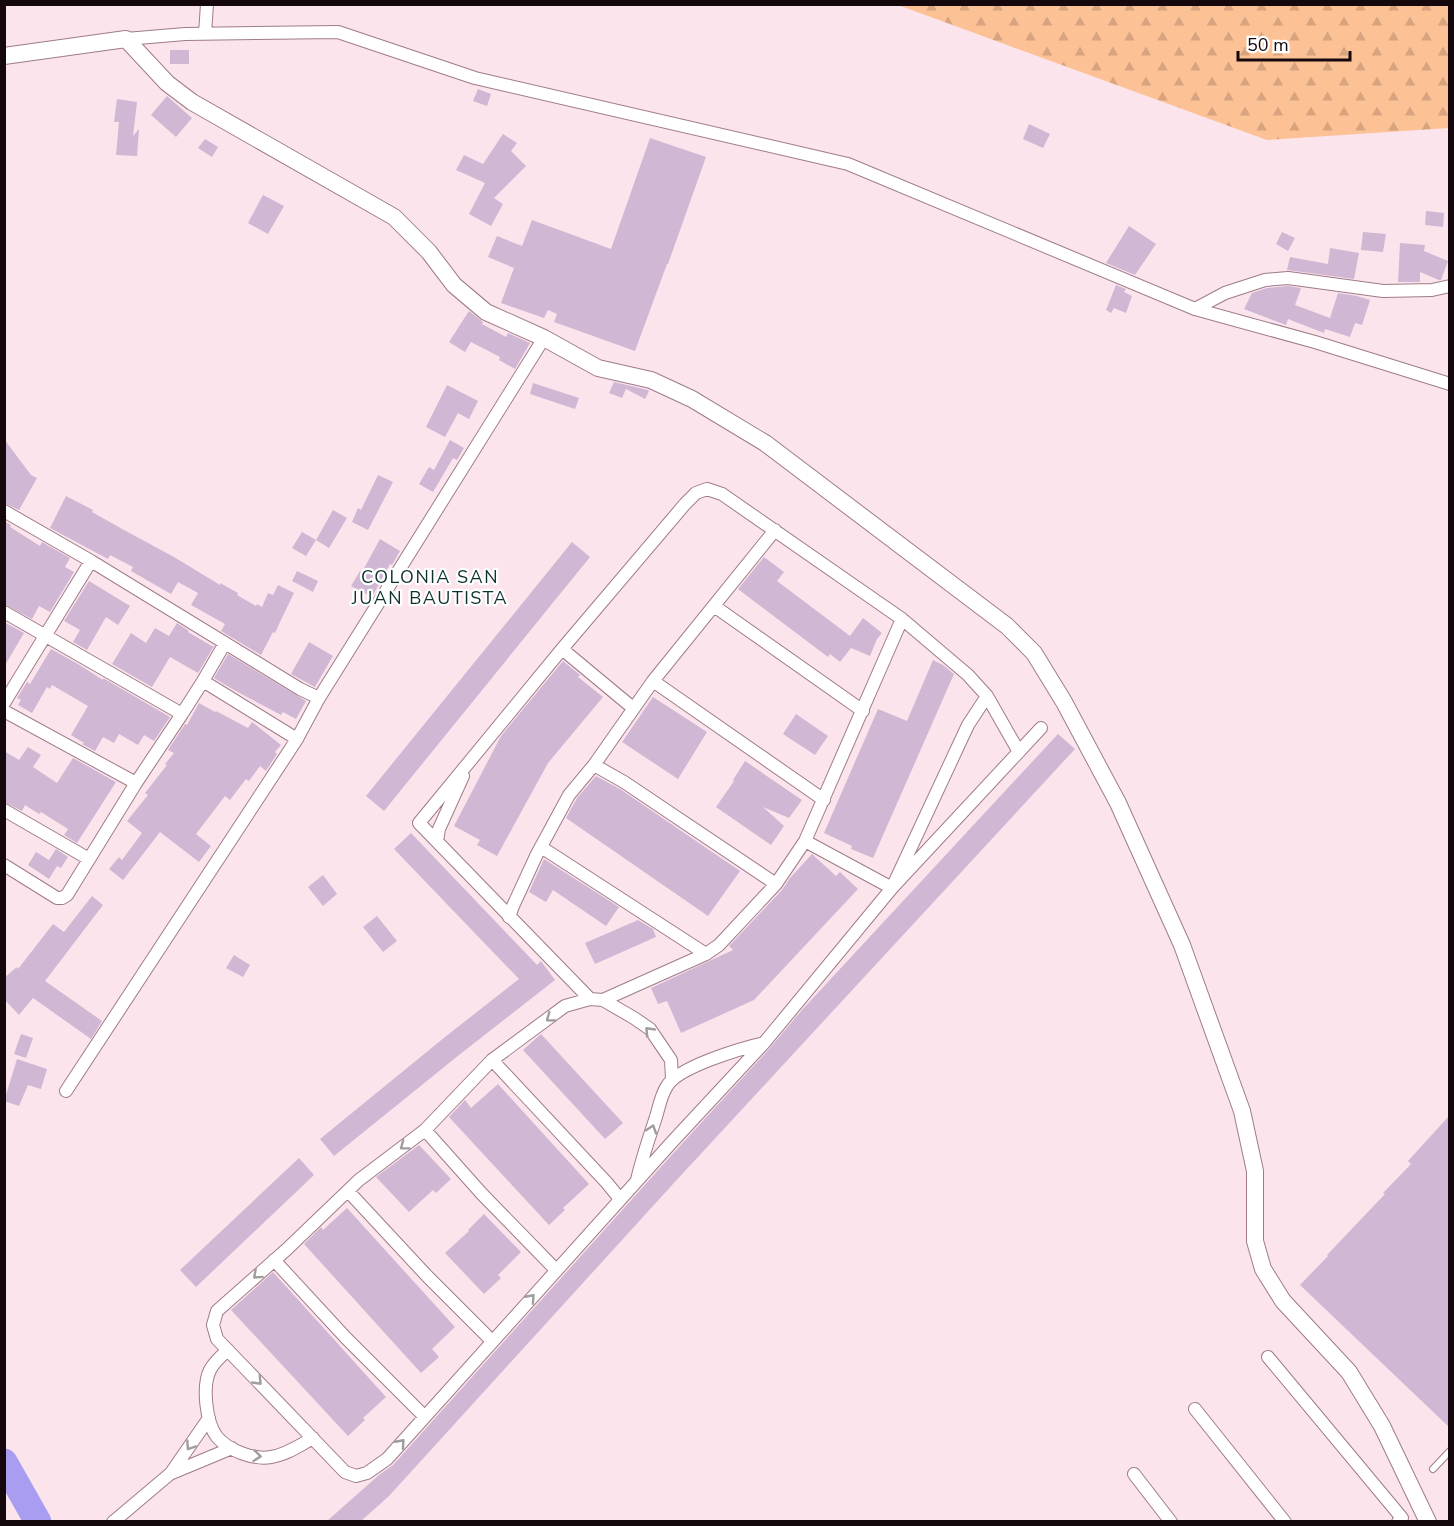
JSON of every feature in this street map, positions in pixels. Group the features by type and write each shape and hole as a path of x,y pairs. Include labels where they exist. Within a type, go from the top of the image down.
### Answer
{"street":[{"path":"206,34 207,4"},
{"path":"4,56 126,39 185,34 338,32 475,78 848,164 1195,309 1315,342 1449,384"},
{"path":"126,39 167,83 192,102 394,217 429,252 454,285 486,312 544,338 598,368 651,380 692,399 765,443 1007,626 1034,653 1064,702 1118,803 1182,945 1242,1111 1255,1172 1255,1240 1263,1269 1283,1301 1349,1372 1382,1426 1428,1521"},
{"path":"1195,309 1225,294 1264,280 1288,278 1383,291 1431,290 1449,286"},
{"path":"66,1091 297,739 319,698 544,338"},
{"path":"590,999 419,823 562,649 696,493 707,489 722,494 903,619 968,675 987,696 1019,752"},
{"path":"4,511 91,561 300,689 319,698"},
{"path":"509,917 541,847 569,795 594,765 653,681 775,530"},
{"path":"4,703 91,561"},
{"path":"714,606 863,711"},
{"path":"4,612 182,714"},
{"path":"603,1000 706,954 719,945 776,884 805,841 903,619"},
{"path":"4,865 57,898 67,895 225,643"},
{"path":"562,649 633,708"},
{"path":"202,681 297,739"},
{"path":"653,681 824,800"},
{"path":"892,888 968,725 987,696"},
{"path":"4,711 136,783"},
{"path":"672,1079 671,1060 650,1029 603,1000 590,999 565,1006 492,1060 425,1130 359,1180 217,1311 213,1324 217,1339 345,1472 356,1476 367,1473 387,1459 636,1181 764,1043 892,888 1041,728"},
{"path":"437,841 439,829 468,765"},
{"path":"594,765 624,782 776,884"},
{"path":"4,810 89,859"},
{"path":"805,841 892,888"},
{"path":"541,847 706,954"},
{"path":"636,1181 660,1104 672,1079 688,1069 739,1048 764,1043"},
{"path":"492,1060 620,1199"},
{"path":"425,1130 482,1194 556,1270"},
{"path":"348,1191 427,1276 492,1341"},
{"path":"274,1260 346,1338 425,1417"},
{"path":"228,1350 217,1359 206,1382 205,1396 209,1418 217,1437 245,1455 260,1458 285,1453 313,1438"},
{"path":"1268,1357 1402,1518 1398,1521"},
{"path":"1195,1409 1285,1521"},
{"path":"112,1521 171,1473 209,1418"},
{"path":"171,1473 232,1448"},
{"path":"1134,1474 1171,1521"}],"lane":[{"path":"1433,1469 1449,1451"}],"green space":[{"path":"898,5 1449,5 1449,128 1267,140"}],"building":[{"path":"170,50 189,50 189,64 170,64"},
{"path":"478,89 491,94 487,106 473,101"},
{"path":"167,96 192,118 176,137 151,115"},
{"path":"117,99 137,102 133,136 139,129 137,156 116,155 119,122 114,122"},
{"path":"1029,124 1050,134 1043,148 1023,139"},
{"path":"503,134 517,143 511,151 526,166 494,198 503,204 491,226 469,214 485,183 456,170 464,155 483,164"},
{"path":"650,138 706,157 635,351 554,322 557,314 548,310 544,318 501,303 514,268 488,257 497,236 522,246 532,220 611,249"},
{"path":"205,139 218,147 212,157 198,148"},
{"path":"263,195 284,206 268,234 248,223"},
{"path":"1426,211 1444,213 1443,227 1425,225"},
{"path":"1129,226 1156,244 1135,275 1106,263"},
{"path":"1282,232 1295,238 1288,251 1276,244"},
{"path":"1363,232 1386,234 1383,252 1361,250"},
{"path":"1400,243 1425,245 1424,251 1448,261 1441,280 1420,272 1420,282 1398,282"},
{"path":"1330,248 1359,253 1354,279 1287,270 1290,257 1328,264"},
{"path":"1116,285 1126,289 1124,292 1132,296 1126,313 1114,308 1111,313 1106,310"},
{"path":"1288,286 1301,288 1295,305 1330,318 1338,293 1370,300 1362,325 1355,323 1350,337 1325,329 1324,333 1288,319 1286,325 1244,309 1252,293 1267,288"},
{"path":"469,311 483,322 482,324 506,337 508,333 530,343 515,369 499,360 500,357 471,342 465,352 449,342"},
{"path":"614,382 649,391 645,399 626,389 622,398 609,393"},
{"path":"533,383 579,398 575,409 530,394"},
{"path":"447,385 478,401 469,419 458,413 445,437 426,427"},
{"path":"4,439 31,475 37,478 19,510 4,503"},
{"path":"450,440 464,448 457,460 453,458 433,492 419,484 429,467 434,470"},
{"path":"378,475 393,482 368,530 352,522 358,508 361,510"},
{"path":"66,496 220,585 220,583 238,593 237,595 256,606 257,604 262,607 268,593 273,595 278,585 294,593 275,633 273,632 261,655 221,631 225,624 191,605 198,593 178,582 171,594 131,571 133,567 110,555 108,559 50,528"},
{"path":"333,510 347,518 329,548 316,540"},
{"path":"4,521 40,546 42,542 70,558 65,567 74,572 50,612 39,606 32,619 4,604"},
{"path":"302,532 316,540 306,556 292,548"},
{"path":"380,539 400,551 372,597 351,586 360,571 362,572"},
{"path":"572,542 590,557 384,811 366,796"},
{"path":"764,557 784,572 777,581 850,636 863,618 882,633 870,656 851,648 840,662 830,654 828,657 738,589"},
{"path":"297,571 318,581 313,592 292,581"},
{"path":"89,581 130,606 118,625 106,617 87,650 73,642 80,630 64,621"},
{"path":"4,622 24,633 4,667"},
{"path":"177,623 188,632 214,646 198,673 170,657 152,687 112,664 131,633 146,643 155,628 169,636"},
{"path":"309,642 333,656 315,687 291,674"},
{"path":"51,649 170,717 154,741 144,735 138,745 119,734 114,743 103,737 95,751 82,744 84,743 71,735 88,706 52,685 50,689 47,687 32,713 18,705 21,700 17,698 27,682 30,684"},
{"path":"228,654 306,701 296,719 283,712 281,715 214,678"},
{"path":"933,660 954,674 873,858 851,849 852,846 824,833 878,709 907,721"},
{"path":"563,661 580,675 578,677 603,697 548,763 497,856 477,845 480,840 454,826 501,736"},
{"path":"653,697 707,732 678,779 622,742"},
{"path":"199,703 248,728 252,722 281,745 266,771 260,766 249,781 246,779 230,800 225,796 196,834 211,846 199,862 160,832 123,880 109,869 119,857 122,860 142,833 127,821 148,795 145,793 167,765 165,764 174,753 168,750 185,724 187,725"},
{"path":"796,714 828,736 815,755 783,734"},
{"path":"1058,734 1075,749 673,1184 389,1496 361,1521 327,1521 393,1465 801,1011"},
{"path":"28,747 41,755 33,767 57,783 73,758 116,782 77,843 64,835 68,829 41,812 39,814 25,805 22,811 4,802 4,751 19,760"},
{"path":"745,761 802,800 789,818 763,807 784,826 771,845 716,807"},
{"path":"596,776 620,789 740,871 708,916 566,818 577,798"},
{"path":"411,833 537,965 541,961 555,980 334,1156 320,1139 519,979 394,849"},
{"path":"56,849 68,857 61,868 57,866 49,879 28,865 36,852 49,860"},
{"path":"812,854 836,876 840,872 858,889 754,1000 681,1033 667,1001 658,1004 651,988 733,950 729,946 782,890"},
{"path":"544,859 619,907 606,926 553,890 546,902 529,892"},
{"path":"323,875 337,894 323,906 308,887"},
{"path":"92,896 103,905 45,981 102,1021 91,1039 33,998 19,1015 4,999 4,978 17,967 18,969 53,924 64,932"},
{"path":"377,916 397,941 383,952 363,927"},
{"path":"638,920 653,929 656,937 595,964 585,943"},
{"path":"234,955 250,965 243,977 226,968"},
{"path":"21,1034 33,1038 26,1058 14,1054"},
{"path":"541,1034 623,1123 605,1139 523,1050"},
{"path":"17,1059 47,1069 41,1089 28,1085 19,1106 4,1101"},
{"path":"498,1084 589,1184 563,1208 565,1210 549,1225 449,1117 465,1100 471,1108"},
{"path":"1449,1116 1449,1427 1300,1285 1385,1194 1383,1193 1411,1164 1408,1161"},
{"path":"419,1145 451,1179 436,1193 433,1190 409,1212 376,1177"},
{"path":"299,1158 314,1175 196,1287 180,1270"},
{"path":"347,1208 455,1327 432,1349 439,1357 421,1373 304,1244 321,1227 323,1230"},
{"path":"484,1214 521,1252 498,1275 501,1278 484,1294 445,1253"},
{"path":"273,1272 386,1397 363,1418 365,1420 348,1436 231,1310"}],"waterway":[{"path":"4,1462 38,1522"}],"district":[{"name":"COLONIA SAN JUAN BAUTISTA","path":"430,587"}]}
